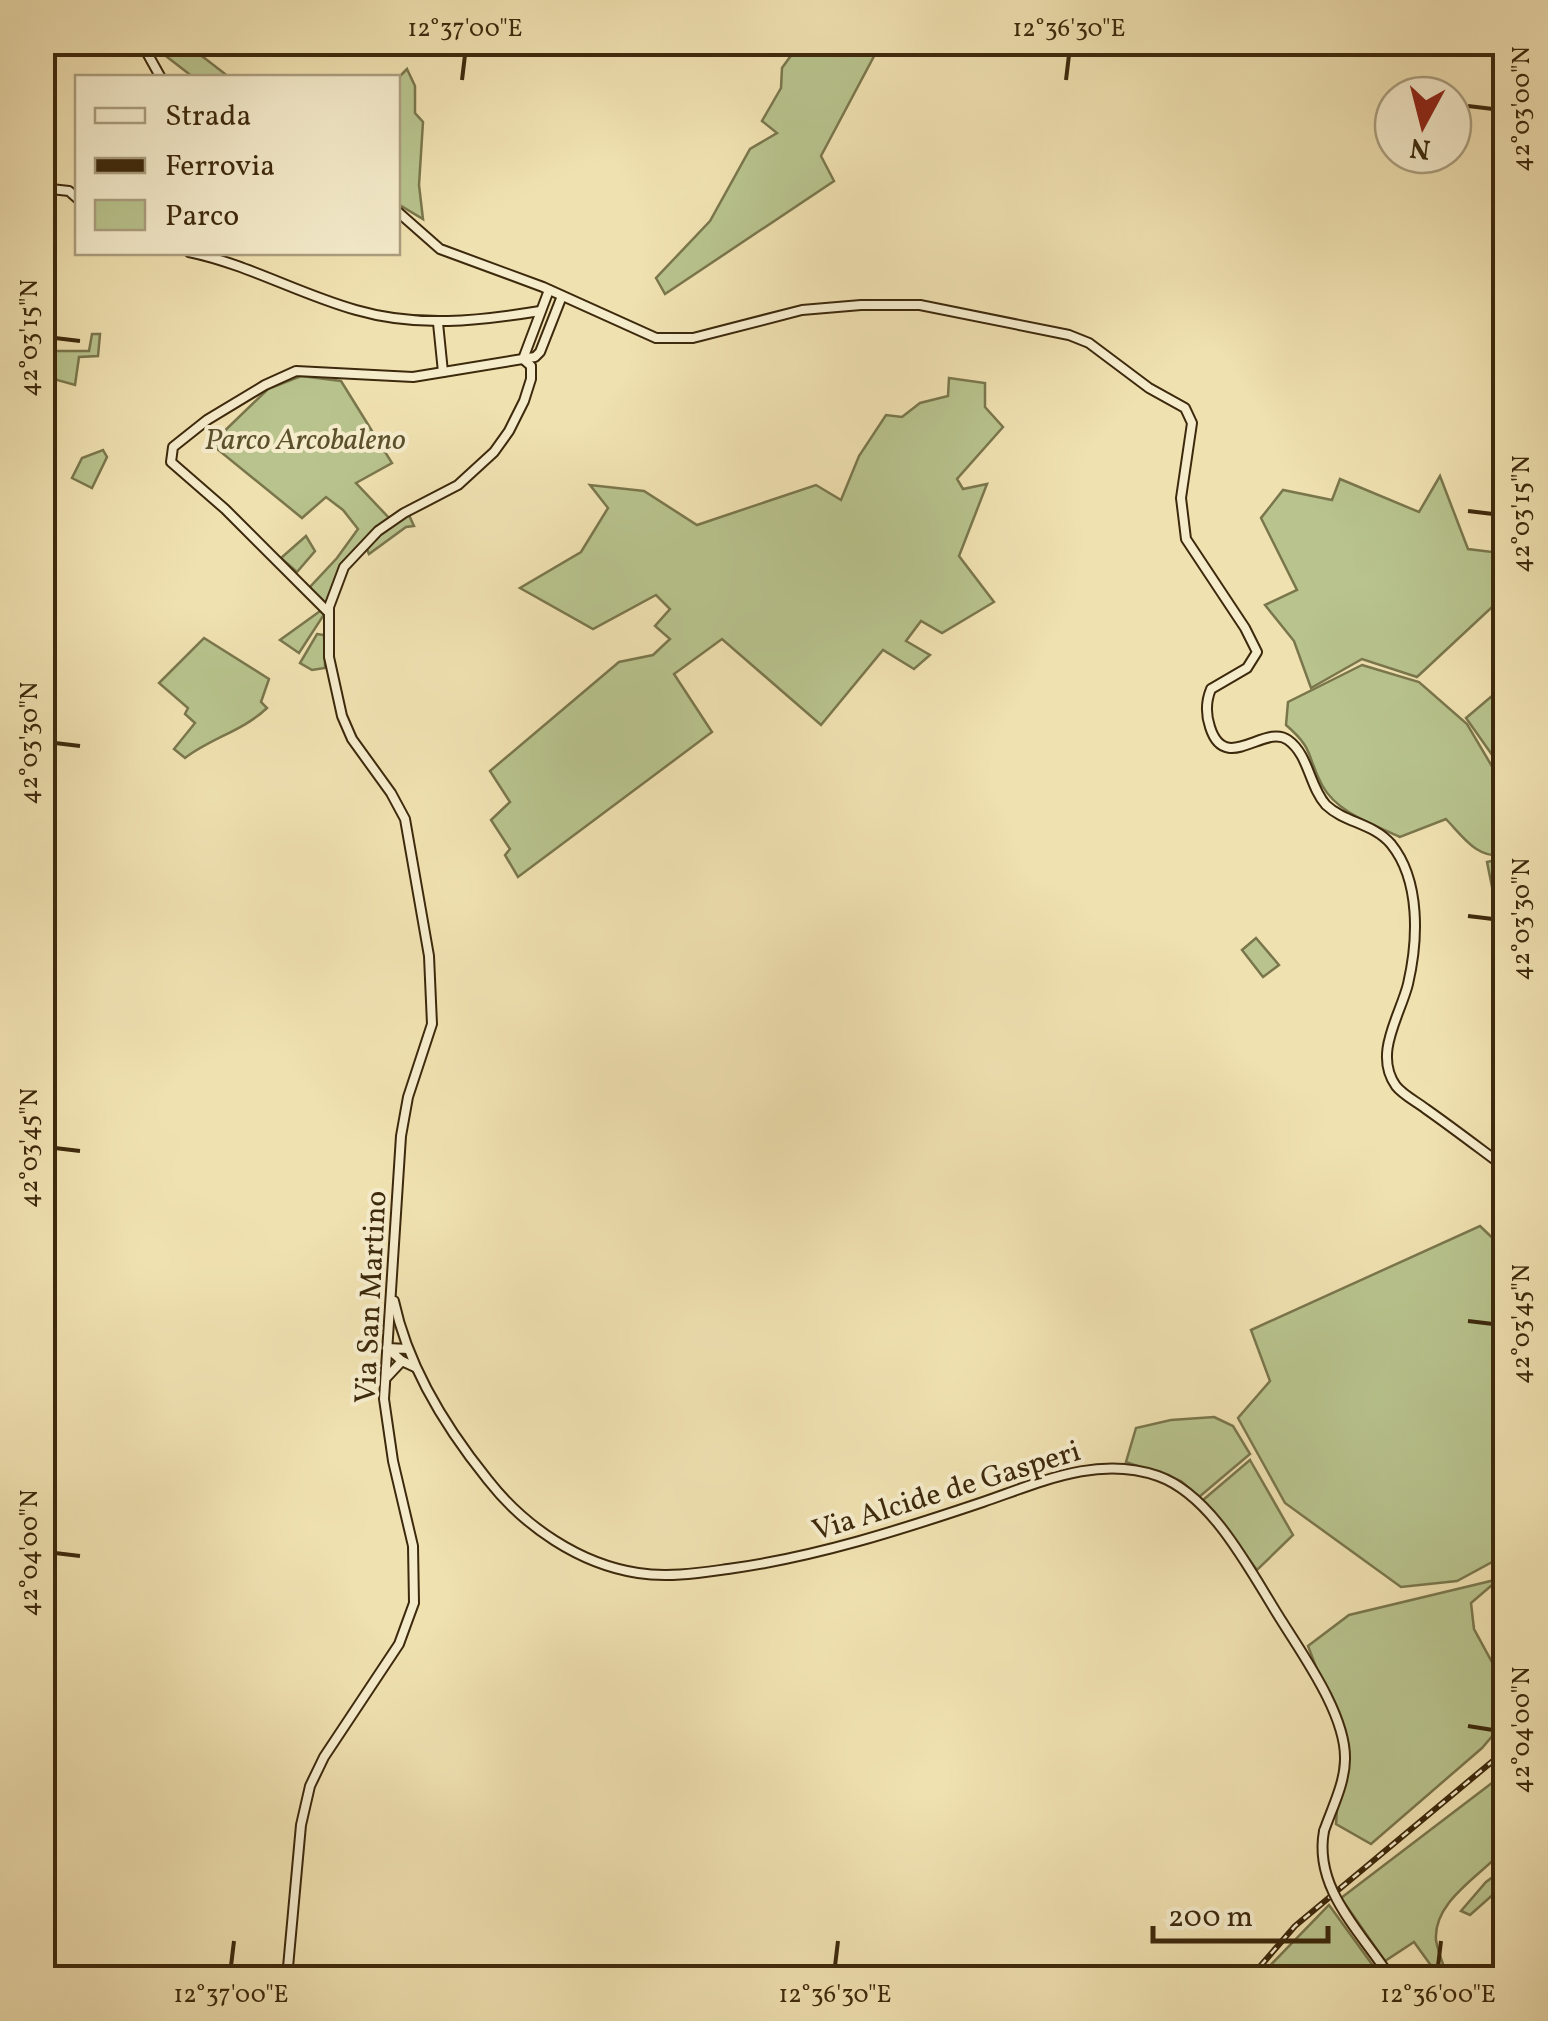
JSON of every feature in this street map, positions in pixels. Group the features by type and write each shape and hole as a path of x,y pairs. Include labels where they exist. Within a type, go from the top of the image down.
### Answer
{"street":[{"path":"141,43 159,75"},
{"path":"42,188 75,197"},
{"path":"400,214 440,250 549,290 642,334 666,339 704,336 802,310 920,305 1070,335 1089,343 1150,388 1186,408 1192,423 1181,498 1186,538 1246,628 1257,652 1252,664 1216,684 1209,694 1209,725 1222,744 1240,748 1270,736 1286,738 1298,750 1318,794 1328,806 1377,832 1395,850 1408,878 1415,932 1408,982 1389,1037 1386,1065 1396,1087 1506,1168"},
{"path":"202,255 355,310 438,323 535,312"},
{"path":"523,359 535,312 549,290"},
{"path":"523,359 532,368 530,387 496,449 465,480 395,518 354,555 337,579 328,612 171,462 173,447 206,420 296,371 400,377 535,357 562,296"},
{"path":"438,323 443,372"},
{"name":"Via San Martino","path":"287,1978 301,1825 310,1786 324,1757 402,1640 414,1603 416,1569 393,1461 384,1391 401,1136 408,1094 431,1032 432,981 407,826 394,798 343,721 328,657 328,612"},
{"name":"Via Alcide de Gasperi","path":"392,1292 417,1368 463,1448 511,1508 562,1544 604,1564 643,1574 702,1572 811,1554 895,1532 1082,1470 1128,1468 1168,1480 1185,1490 1210,1513 1300,1649 1337,1722 1345,1764 1324,1831 1322,1859 1330,1888 1391,1978"},
{"path":"387,1348 408,1350"},
{"path":"387,1348 417,1368"},
{"path":"384,1391 390,1371 402,1361"}],"green space":[{"path":"149,43 185,43 226,75 190,75"},
{"path":"800,43 881,43 821,156 834,181 665,294 656,278 710,221 750,149 777,133 762,121 781,88 782,68"},
{"path":"407,69 415,86 415,113 423,122 419,185 423,219 400,205 400,76"},
{"path":"92,334 100,334 98,356 79,357 75,385 57,380 50,373 53,351 89,351"},
{"name":"Parco Arcobaleno","path":"301,376 341,381 392,463 356,483 390,519 338,573 325,613 299,653 280,640 323,609 310,587 358,529 326,497 302,518 211,444 268,389"},
{"path":"949,378 985,383 985,407 1003,427 957,479 963,489 987,484 959,556 994,602 942,633 921,621 906,641 930,655 914,669 883,650 821,725 722,639 674,674 712,732 518,877 505,855 510,849 491,820 510,802 490,771 619,662 653,655 670,639 655,626 670,609 656,595 593,629 520,588 581,552 608,508 590,485 644,491 697,525 816,485 841,500 859,456 886,415 902,417 920,403 948,396"},
{"path":"103,450 107,457 92,488 72,478 82,458"},
{"path":"1440,476 1468,549 1500,553 1505,545 1505,595 1417,677 1362,659 1311,688 1294,641 1265,605 1297,590 1261,518 1283,490 1332,500 1340,479 1419,512"},
{"path":"408,513 414,526 406,527 369,554 366,547 387,526"},
{"path":"306,536 315,551 297,572 281,558"},
{"path":"317,634 324,635 325,668 312,670 300,663"},
{"path":"204,638 269,679 261,702 267,708 185,758 174,749 195,723 185,714 188,708 159,683"},
{"path":"1362,665 1419,682 1467,724 1493,768 1505,812 1505,855 1479,850 1446,819 1400,837 1356,817 1329,795 1306,747 1286,725 1288,702"},
{"path":"1505,685 1505,752 1495,759 1466,718"},
{"path":"1505,858 1506,940 1503,941 1487,862"},
{"path":"1256,938 1279,965 1263,977 1242,950"},
{"path":"1480,1226 1505,1250 1505,1555 1457,1581 1401,1587 1285,1503 1238,1418 1270,1381 1251,1330"},
{"path":"1214,1417 1233,1426 1250,1454 1199,1497 1181,1481 1126,1462 1136,1428 1171,1420"},
{"path":"1250,1460 1293,1535 1257,1570 1203,1500"},
{"path":"1499,1579 1471,1603 1474,1629 1505,1686 1505,1721 1482,1748 1371,1844 1336,1824 1342,1735 1308,1646 1349,1615"},
{"path":"1505,1773 1505,1848 1451,1900 1437,1926 1437,1945 1448,1978 1440,1978 1414,1942 1385,1961 1341,1898"},
{"path":"1505,1868 1505,1884 1470,1915 1461,1911 1486,1882"},
{"path":"1329,1905 1382,1978 1258,1978"}],"railway":[{"path":"1250,1978 1295,1926 1506,1750"}]}
